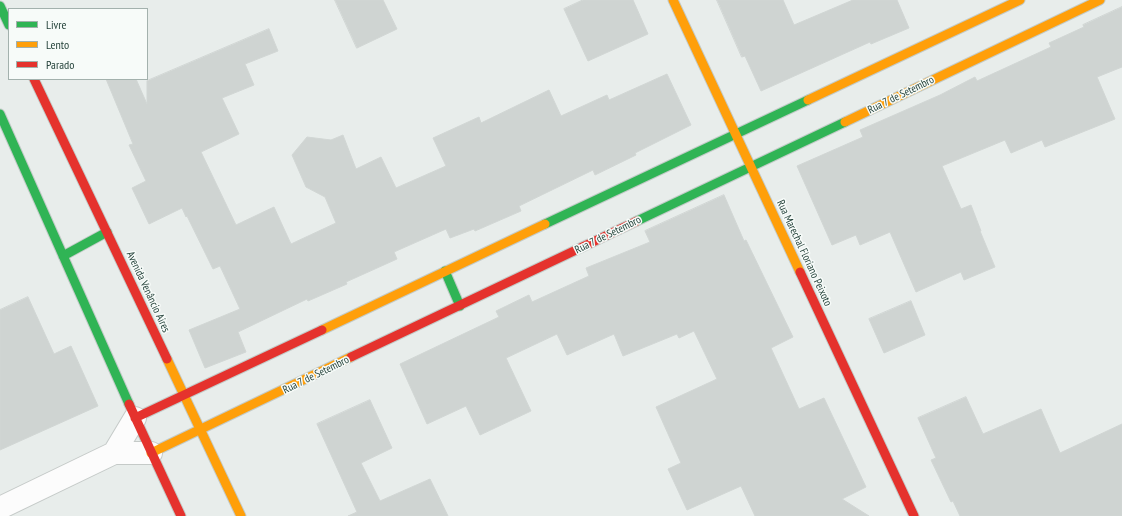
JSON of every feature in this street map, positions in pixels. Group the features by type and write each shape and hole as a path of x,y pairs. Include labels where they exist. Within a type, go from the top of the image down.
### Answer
{"street":[{"name":"Rua Marechal Floriano Peixoto","path":"673,0 914,516"},
{"name":"Rua 7 de Setembro","path":"0,508 114,453 151,453 750,167 1037,26 1100,0"},
{"path":"114,453 135,418 183,394 444,271 1024,2"},
{"path":"0,6 5,22"},
{"name":"Avenida Venâncio Aires","path":"34,80 241,516"},
{"path":"0,114 135,418 181,516"},
{"path":"63,256 107,232"},
{"path":"444,271 460,306"}],"building":[{"path":"335,0 383,0 397,29 357,48"},
{"path":"583,0 633,0 648,34 588,61 564,9"},
{"path":"717,0 783,0 794,25 853,0 897,0 909,28 871,44 870,42 761,91 745,56 742,57"},
{"path":"1122,7 1122,67 1097,77 1115,119 1045,147 1042,140 1011,153 1005,140 942,166 961,209 971,205 995,267 964,280 961,272 916,292 890,232 860,245 856,235 832,245 797,166 863,137 860,130 940,95 975,77 977,81 1051,47 1049,43"},
{"path":"269,29 278,51 245,64 254,85 222,98 239,134 201,152 236,225 274,207 291,244 336,223 325,197 306,187 292,155 307,137 331,140 343,135 356,169 381,157 396,188 446,166 433,138 479,117 481,123 549,90 561,116 607,95 609,100 667,74 691,125 635,153 636,155 595,175 593,170 519,206 521,211 475,231 474,229 450,238 446,229 394,252 397,259 346,282 347,284 308,301 307,299 238,332 246,352 205,368 189,330 240,309 220,266 213,269 182,208 149,224 132,188 146,181 129,145 133,144 106,80 136,80 147,104 147,81"},
{"path":"724,195 744,241 746,240 793,337 771,348 799,409 824,398 866,487 842,499 869,516 755,516 741,486 687,510 668,469 681,463 656,407 717,379 694,331 679,338 677,334 623,356 614,334 567,355 557,334 506,358 531,411 480,435 466,406 427,424 400,364 499,317 496,311 529,295 532,302 589,276 586,268 650,242 645,231"},
{"path":"28,297 54,354 71,346 98,406 0,450 0,310"},
{"path":"911,301 925,335 884,353 869,319"},
{"path":"966,397 983,434 1041,409 1060,453 1122,424 1122,516 960,516 953,501 951,502 931,460 936,458 918,418"},
{"path":"370,400 392,448 361,463 380,501 430,479 448,516 348,516 357,512 317,424"}],"traffic: fast":[{"path":"0,6 8,23"},
{"path":"545,224 808,100"},
{"path":"0,114 129,404"},
{"path":"637,221 845,122"},
{"path":"63,256 107,232"},
{"path":"445,271 460,306"}],"traffic: slow":[{"path":"673,0 800,272"},
{"path":"808,100 1020,0"},
{"path":"845,122 1100,0"},
{"path":"322,330 545,224"},
{"path":"151,453 351,357"},
{"path":"167,359 241,516"}],"traffic: jam":[{"path":"34,80 167,359"},
{"path":"351,357 637,221"},
{"path":"800,272 914,516"},
{"path":"135,418 322,330"},
{"path":"129,404 181,516"}]}
